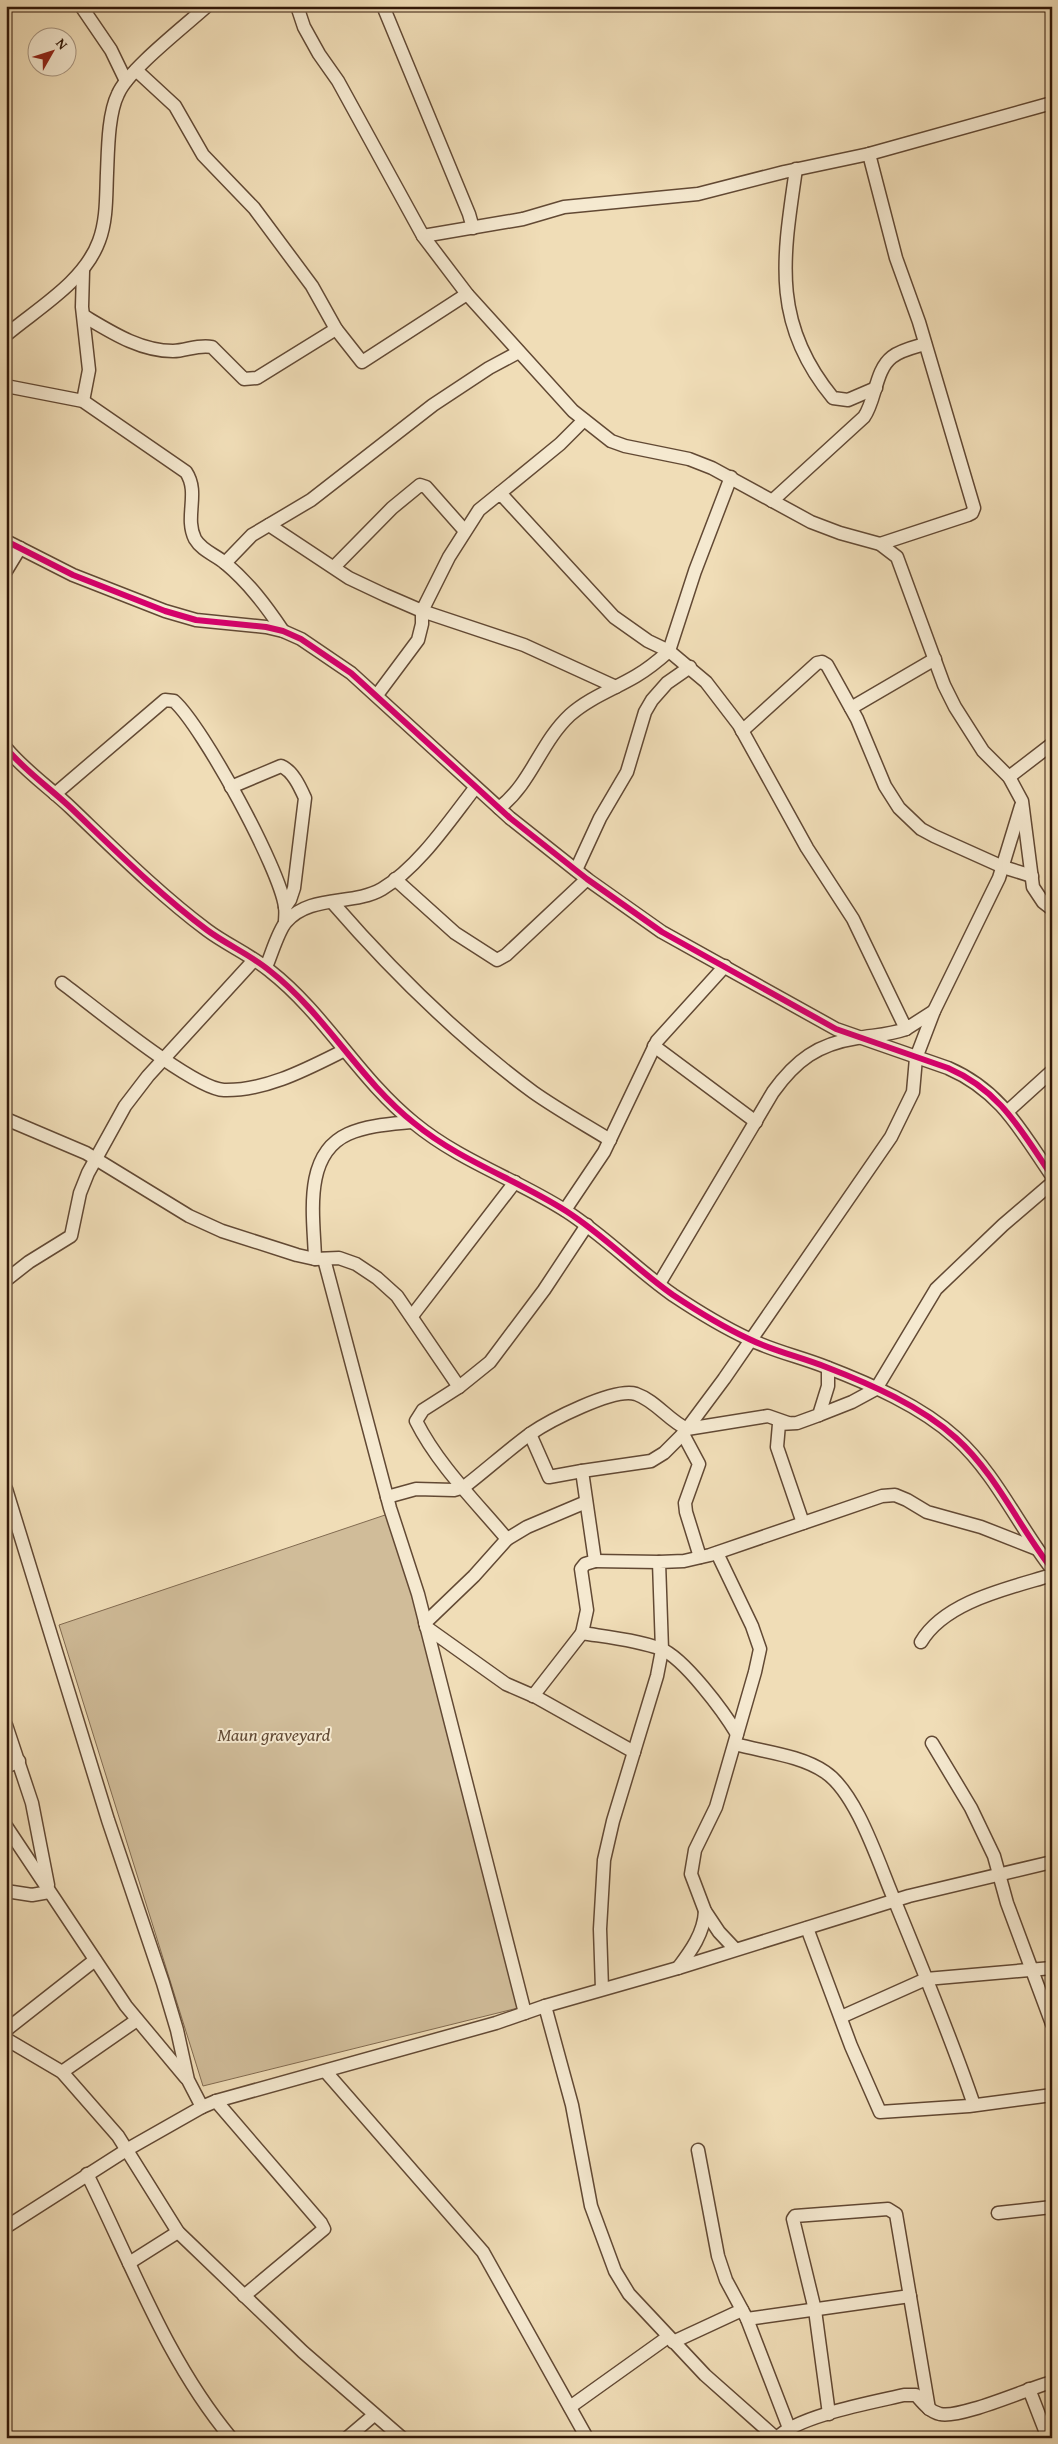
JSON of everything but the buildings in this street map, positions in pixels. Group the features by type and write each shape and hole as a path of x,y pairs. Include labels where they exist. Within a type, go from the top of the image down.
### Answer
{"street":[{"path":"80,6 111,50 126,81"},
{"path":"6,335 83,271 100,240 104,220 114,104 126,81 136,70 207,6"},
{"path":"297,6 304,27 319,54 338,81 423,236 467,294 584,420 611,441 625,446 689,459 731,477 772,502 825,528 880,544 891,550 902,566 944,685 967,730 983,751 1009,777 1022,801 1034,888 1043,902 1052,909"},
{"path":"383,6 469,214 473,228"},
{"path":"136,70 175,106 203,155 254,208 312,286 336,329 360,360 364,361 467,294"},
{"path":"423,236 523,219 564,207 698,194 796,169 869,154 1052,102"},
{"path":"869,154 896,258 926,344 974,508 972,513 968,515 880,544"},
{"path":"796,169 785,261 785,285 793,330 816,374 833,398 848,400 876,388"},
{"path":"83,271 82,307 89,370 83,401"},
{"path":"84,316 116,336 145,347 174,351 204,345 212,347 244,379 258,378 336,329"},
{"path":"772,502 864,417 884,365 893,356 926,344"},
{"path":"225,563 252,536 318,495 385,441 460,387 519,352"},
{"path":"6,386 83,401 186,472 194,487 191,525 196,540 201,547 225,563 259,596 284,631"},
{"path":"377,695 418,640 422,624 422,611 449,557 479,510 560,444 584,420"},
{"path":"498,808 518,791 544,746 570,715 653,665 670,651 695,571 731,477"},
{"path":"334,567 392,508 420,485 426,487 465,531"},
{"path":"500,493 614,617 648,641 670,651 706,682 742,731 807,848 853,919 906,1028"},
{"path":"268,525 368,587 422,611 524,645 616,687"},
{"path":"6,541 73,575 165,611 196,620 266,627 284,631 331,658 377,695 498,808 587,879 662,932 816,1019 857,1038 966,1076 982,1087 1008,1111 1052,1176"},
{"path":"6,570 20,548"},
{"path":"851,708 935,659"},
{"path":"742,731 817,664 822,662 827,665 851,708 885,786 899,808 920,829 1003,867 1032,876"},
{"path":"576,870 600,818 627,772 645,712 652,700 667,683 690,667"},
{"path":"55,794 165,700 174,701 200,736 231,787 269,860 286,907 285,922 266,968"},
{"path":"1009,777 1052,744"},
{"path":"9,758 55,794 113,849 192,918 266,968 308,1005 343,1051 412,1122 460,1155 515,1182 565,1210 659,1284 708,1316 751,1340 828,1368 876,1389 938,1423 956,1438 990,1479 1037,1550 1052,1569"},
{"path":"231,787 281,766 287,768 301,788 305,798 294,888 293,895 286,907"},
{"path":"285,922 308,908 372,894 395,879 423,852 475,788"},
{"path":"530,1434 549,1477 651,1461 664,1453 685,1431 751,1340 891,1136 913,1092 916,1058 934,1011 1003,867 1022,801"},
{"path":"395,879 455,933 497,960 506,956 587,879"},
{"path":"332,902 387,963 466,1036 531,1090 610,1140"},
{"path":"6,1280 29,1262 71,1236 80,1194 88,1173 126,1106 164,1058 254,960"},
{"path":"565,1210 610,1140 654,1046 664,1032 725,966"},
{"path":"62,983 164,1058 203,1084 222,1090 246,1088 287,1077 343,1051"},
{"path":"659,1284 777,1087 800,1060 830,1045 857,1038 880,1036 906,1028 934,1011"},
{"path":"654,1046 756,1122"},
{"path":"1008,1111 1052,1071"},
{"path":"412,1122 379,1126 348,1134 336,1141 328,1151 315,1174 319,1259 425,1625 526,2013"},
{"path":"10,1124 72,1146 97,1159 189,1216 243,1239 319,1259 340,1258 356,1264 370,1273 397,1296 459,1387"},
{"path":"412,1316 515,1182"},
{"path":"803,1523 777,1447 779,1424 798,1423 852,1402 876,1389 936,1289 1003,1225 1052,1184"},
{"path":"508,1539 430,1446 416,1420 423,1410 459,1387 490,1362 502,1349 586,1225"},
{"path":"819,1415 828,1386 828,1368"},
{"path":"387,1497 416,1489 454,1490 464,1488 530,1434 580,1408 625,1392 648,1399 685,1431 699,1464 685,1503 700,1557"},
{"path":"685,1431 768,1416 788,1423"},
{"path":"582,1471 595,1561"},
{"path":"6,1489 108,1820 166,1992 188,2080"},
{"path":"533,1696 582,1633 587,1610 581,1569 584,1564 595,1561 684,1561 717,1553 882,1496 895,1496 907,1500 927,1512 981,1527 1037,1550"},
{"path":"425,1625 469,1582 508,1539 527,1527 586,1502"},
{"path":"717,1553 755,1634 760,1649 736,1739 712,1818 694,1850 692,1861 693,1881 704,1911 719,1932 735,1949"},
{"path":"602,1989 600,1929 604,1860 613,1820 657,1676 662,1650 658,1562"},
{"path":"921,1642 930,1630 966,1604 1006,1588 1052,1575"},
{"path":"425,1625 506,1684 533,1696 634,1752"},
{"path":"582,1633 662,1650 704,1689 736,1739 826,1772 836,1782 861,1821 926,1979 974,2105"},
{"path":"6,1725 32,1802 49,1892"},
{"path":"932,1743 971,1808 994,1856 1008,1903 1052,2024"},
{"path":"6,1767 19,1760"},
{"path":"6,1826 137,2020 188,2080 202,2107"},
{"path":"6,2227 128,2149 216,2101 326,2072 678,1968 894,1901 1052,1862"},
{"path":"6,1891 32,1895 49,1892"},
{"path":"678,1968 693,1947 702,1927 704,1911"},
{"path":"807,1928 862,2074 880,2112 974,2105 1052,2095"},
{"path":"6,2030 96,1960"},
{"path":"841,2017 926,1979 1052,1968"},
{"path":"545,2006 572,2105 591,2206 606,2250 621,2283 671,2340 724,2394 776,2438 788,2428 829,2414 911,2394 916,2395 929,2409 943,2415 962,2413 1052,2382"},
{"path":"62,2072 137,2020"},
{"path":"6,2039 62,2072 128,2149 178,2232 302,2352 402,2438"},
{"path":"326,2072 483,2252 587,2438"},
{"path":"216,2101 321,2223 324,2229 244,2296"},
{"path":"698,2150 716,2250 726,2280 744,2315 788,2428"},
{"path":"87,2174 156,2322 187,2376 231,2438"},
{"path":"998,2213 1052,2207"},
{"path":"829,2414 815,2310 793,2221 795,2216 888,2209 896,2214 929,2409"},
{"path":"129,2263 178,2232"},
{"path":"570,2407 671,2340 744,2315 815,2310 910,2296"},
{"path":"1029,2389 1048,2438"},
{"path":"347,2438 374,2415"}],"green space":[{"name":"Maun graveyard","path":"394,1512 522,2007 203,2086 59,1625"}],"cycle path":[{"path":"6,541 73,575 165,611 196,620 266,627 283,631 301,639 351,673 510,818 587,879 662,932 836,1029 948,1068 982,1088 1008,1114 1052,1176"},
{"path":"6,748 21,764 172,902 215,935 263,965 290,988 325,1026 376,1087 414,1123 450,1148 566,1211 594,1231 673,1295 720,1324 758,1343 826,1367 877,1388 911,1406 942,1426 970,1452 983,1468 1052,1569"}]}
